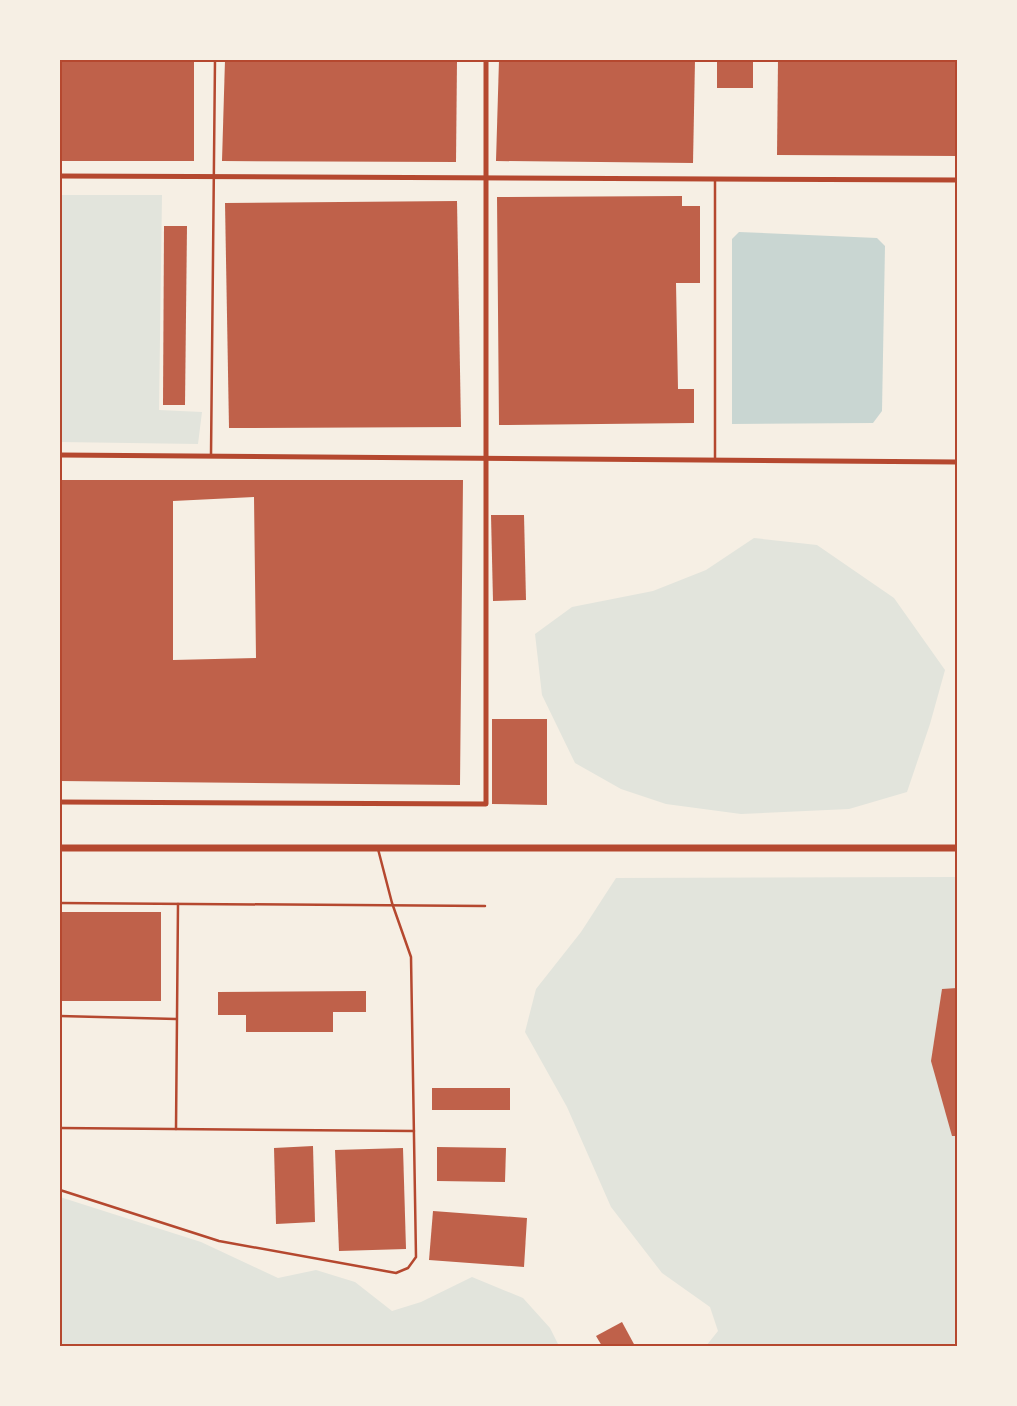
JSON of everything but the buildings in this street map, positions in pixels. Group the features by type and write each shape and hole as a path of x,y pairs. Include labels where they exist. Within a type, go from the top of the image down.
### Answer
{"main road":[{"path":"60,848 957,848"}],"street":[{"path":"60,802 486,804 486,60"},
{"path":"60,176 957,180"},
{"path":"60,455 957,462"}],"lane":[{"path":"211,456 215,60"},
{"path":"715,179 715,460"},
{"path":"60,1190 219,1241 396,1273 408,1268 416,1257 412,957 393,906 378,848"},
{"path":"60,903 486,906"},
{"path":"176,1129 178,904"},
{"path":"60,1016 176,1019"},
{"path":"60,1128 414,1131"}],"shaded area":[{"path":"60,195 162,195 159,410 202,412 198,444 60,442"},
{"path":"739,232 877,238 885,246 882,411 873,423 732,424 732,239"},
{"path":"754,538 817,545 894,598 945,670 930,724 907,792 849,809 741,814 666,804 621,789 575,763 542,695 535,634 572,607 653,591 706,570"},
{"path":"957,877 957,1340 952,1346 706,1346 718,1331 710,1307 662,1273 611,1207 567,1107 525,1032 536,989 581,932 616,878"},
{"path":"60,1197 201,1242 278,1278 316,1270 355,1282 392,1311 421,1302 472,1277 523,1298 550,1328 559,1346 60,1346"}]}
